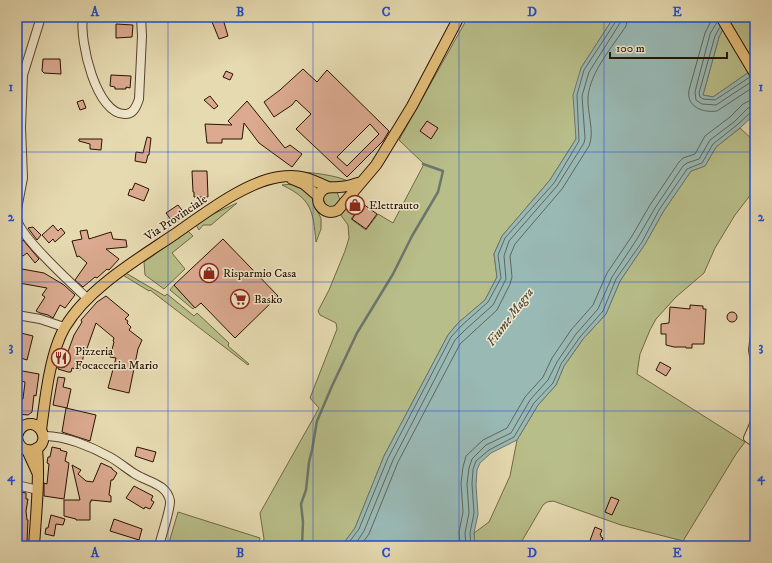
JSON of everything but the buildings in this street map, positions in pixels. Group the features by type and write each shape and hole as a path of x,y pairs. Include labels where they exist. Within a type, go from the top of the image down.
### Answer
{"main road":[{"path":"286,177 304,184 318,196 319,204 327,212 335,212 338,210 376,165 412,106 459,17"},
{"path":"721,17 755,74"},
{"path":"286,177 306,177 338,189 343,196 343,204"},
{"name":"Via Provinciale","path":"37,472 27,450 20,445 17,436 19,430 31,428 44,407 50,372 57,345 64,327 88,299 112,277 211,209 259,183 286,177"},
{"path":"318,196 323,189 349,186 361,182"},
{"name":"Via Provinciale","path":"31,428 42,442 38,448"},
{"path":"27,450 38,448 38,490 34,546"}],"street":[{"path":"17,209 23,178 21,127 23,75 41,17"},
{"path":"83,17 83,35 87,60 102,97 109,106 122,114 129,114 137,105 142,36 141,17"},
{"path":"17,222 44,257 88,299"},
{"path":"17,315 40,319 64,327"},
{"path":"755,334 753,350 755,361"},
{"path":"751,440 755,422"},
{"path":"31,428 87,446 110,457 135,474 163,487 170,502 159,546"},
{"path":"17,486 38,490"}],"green space":[{"path":"468,17 614,17 581,68 576,139 550,180 502,236 494,254 497,277 485,300 458,323 448,335 384,456 355,528 346,540 345,546 262,546 264,539 260,513 319,408 310,398 337,329 336,323 320,315 318,311 329,290 349,238 348,225 340,214 344,208 354,215 351,219 366,230 378,214 393,223 424,164 399,140"},
{"path":"729,17 755,17 755,68 713,97 703,95 719,37"},
{"path":"740,128 755,142 755,189 735,215 715,248 704,273 676,297 656,319 640,354 637,374 745,442 736,454 683,541 621,525 553,501 547,502 543,505 519,546 475,546 474,533 489,522 510,476 517,440 538,405 556,385 564,366 583,339 606,314 620,281 645,244 663,212 691,171 705,166 716,147"},
{"path":"295,172 323,174 338,177 350,182 329,182"},
{"path":"293,184 304,187 313,196 315,207 321,218 321,229 316,242 314,222 309,207 300,195 282,185"},
{"path":"324,192 337,192 340,200 333,209 323,205 322,195"},
{"path":"237,203 211,225 203,225 199,230 196,225 211,215"},
{"path":"188,231 193,236 172,253 185,269 164,289 145,275 144,262"},
{"path":"124,272 165,296 167,294 194,316 197,313 229,343 228,346 249,364 248,365 150,290 149,291 121,274"},
{"path":"174,285 195,307 193,309 170,290"},
{"path":"178,512 260,538 258,546 168,546"}],"water":[{"name":"Fiume Magra","path":"614,17 729,17 719,37 703,95 713,97 755,68 755,114 716,147 705,166 691,171 663,212 645,244 620,281 606,314 583,339 564,366 556,385 538,405 517,440 491,453 480,463 477,470 476,485 478,514 474,533 475,546 345,546 346,540 355,528 384,456 448,335 458,323 485,300 497,277 494,254 502,236 550,180 576,139 573,95 581,68"}],"waterway":[{"path":"302,546 303,522 301,504 306,490 309,462 317,421 357,333 393,274 412,236 438,192 443,171 423,164"}],"place":[{"name":"Elettrauto","path":"355,205"},
{"name":"Risparmio Casa","path":"209,273"},
{"name":"Basko","path":"240,299"},
{"name":"Pizzeria Focacceria Mario","path":"61,358"}]}
